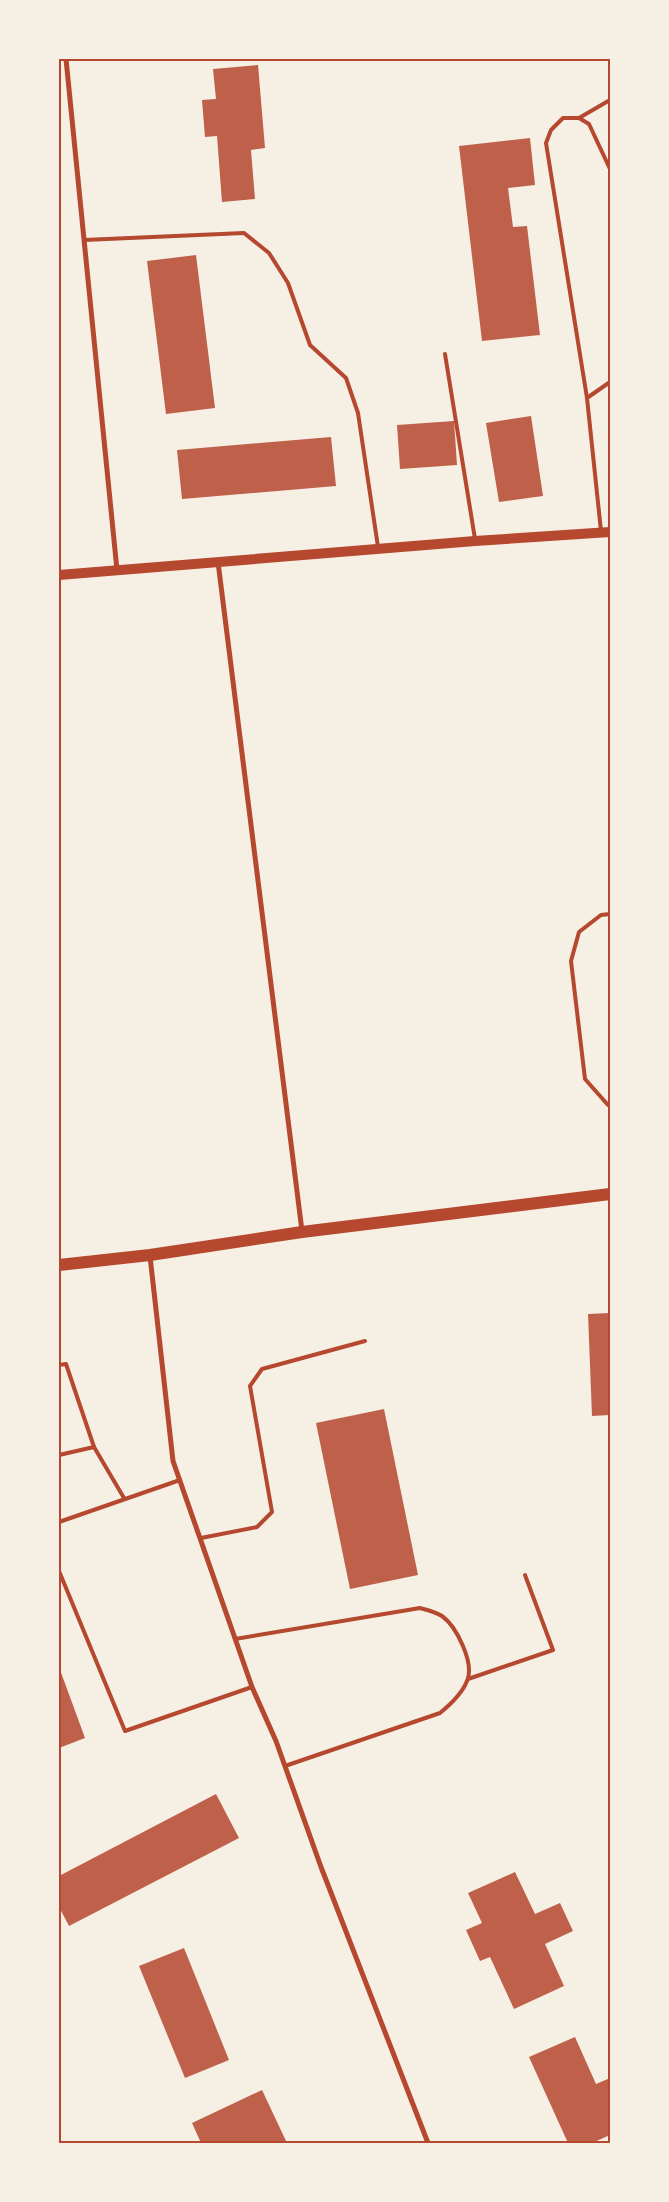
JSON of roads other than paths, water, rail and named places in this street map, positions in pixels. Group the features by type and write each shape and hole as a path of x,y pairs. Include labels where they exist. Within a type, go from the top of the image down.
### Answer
{"main road":[{"path":"59,575 476,541 606,533"},
{"path":"59,1265 150,1255 302,1232 610,1194"}],"street":[{"path":"66,59 118,570"},
{"path":"218,562 302,1232"},
{"path":"150,1255 173,1461 252,1687 285,1766 327,1882 428,2143"}],"lane":[{"path":"606,533 587,398 546,143 551,130 563,118 579,118 610,100"},
{"path":"579,118 589,124 610,169"},
{"path":"84,240 244,233 269,252 288,283 310,345 346,378 358,413 378,549"},
{"path":"445,354 476,541"},
{"path":"587,398 610,382"},
{"path":"608,1105 585,1079 571,961 579,932 601,915 610,914"},
{"path":"201,1538 257,1527 272,1512 250,1386 262,1368 365,1341"},
{"path":"59,1365 66,1364 94,1447 124,1498"},
{"path":"59,1455 94,1447"},
{"path":"59,1522 180,1480"},
{"path":"59,1571 125,1731 252,1687"},
{"path":"468,1679 552,1650 524,1575"},
{"path":"235,1639 420,1608 441,1614 456,1630 467,1659 468,1679 456,1698 440,1713 285,1766"}]}
